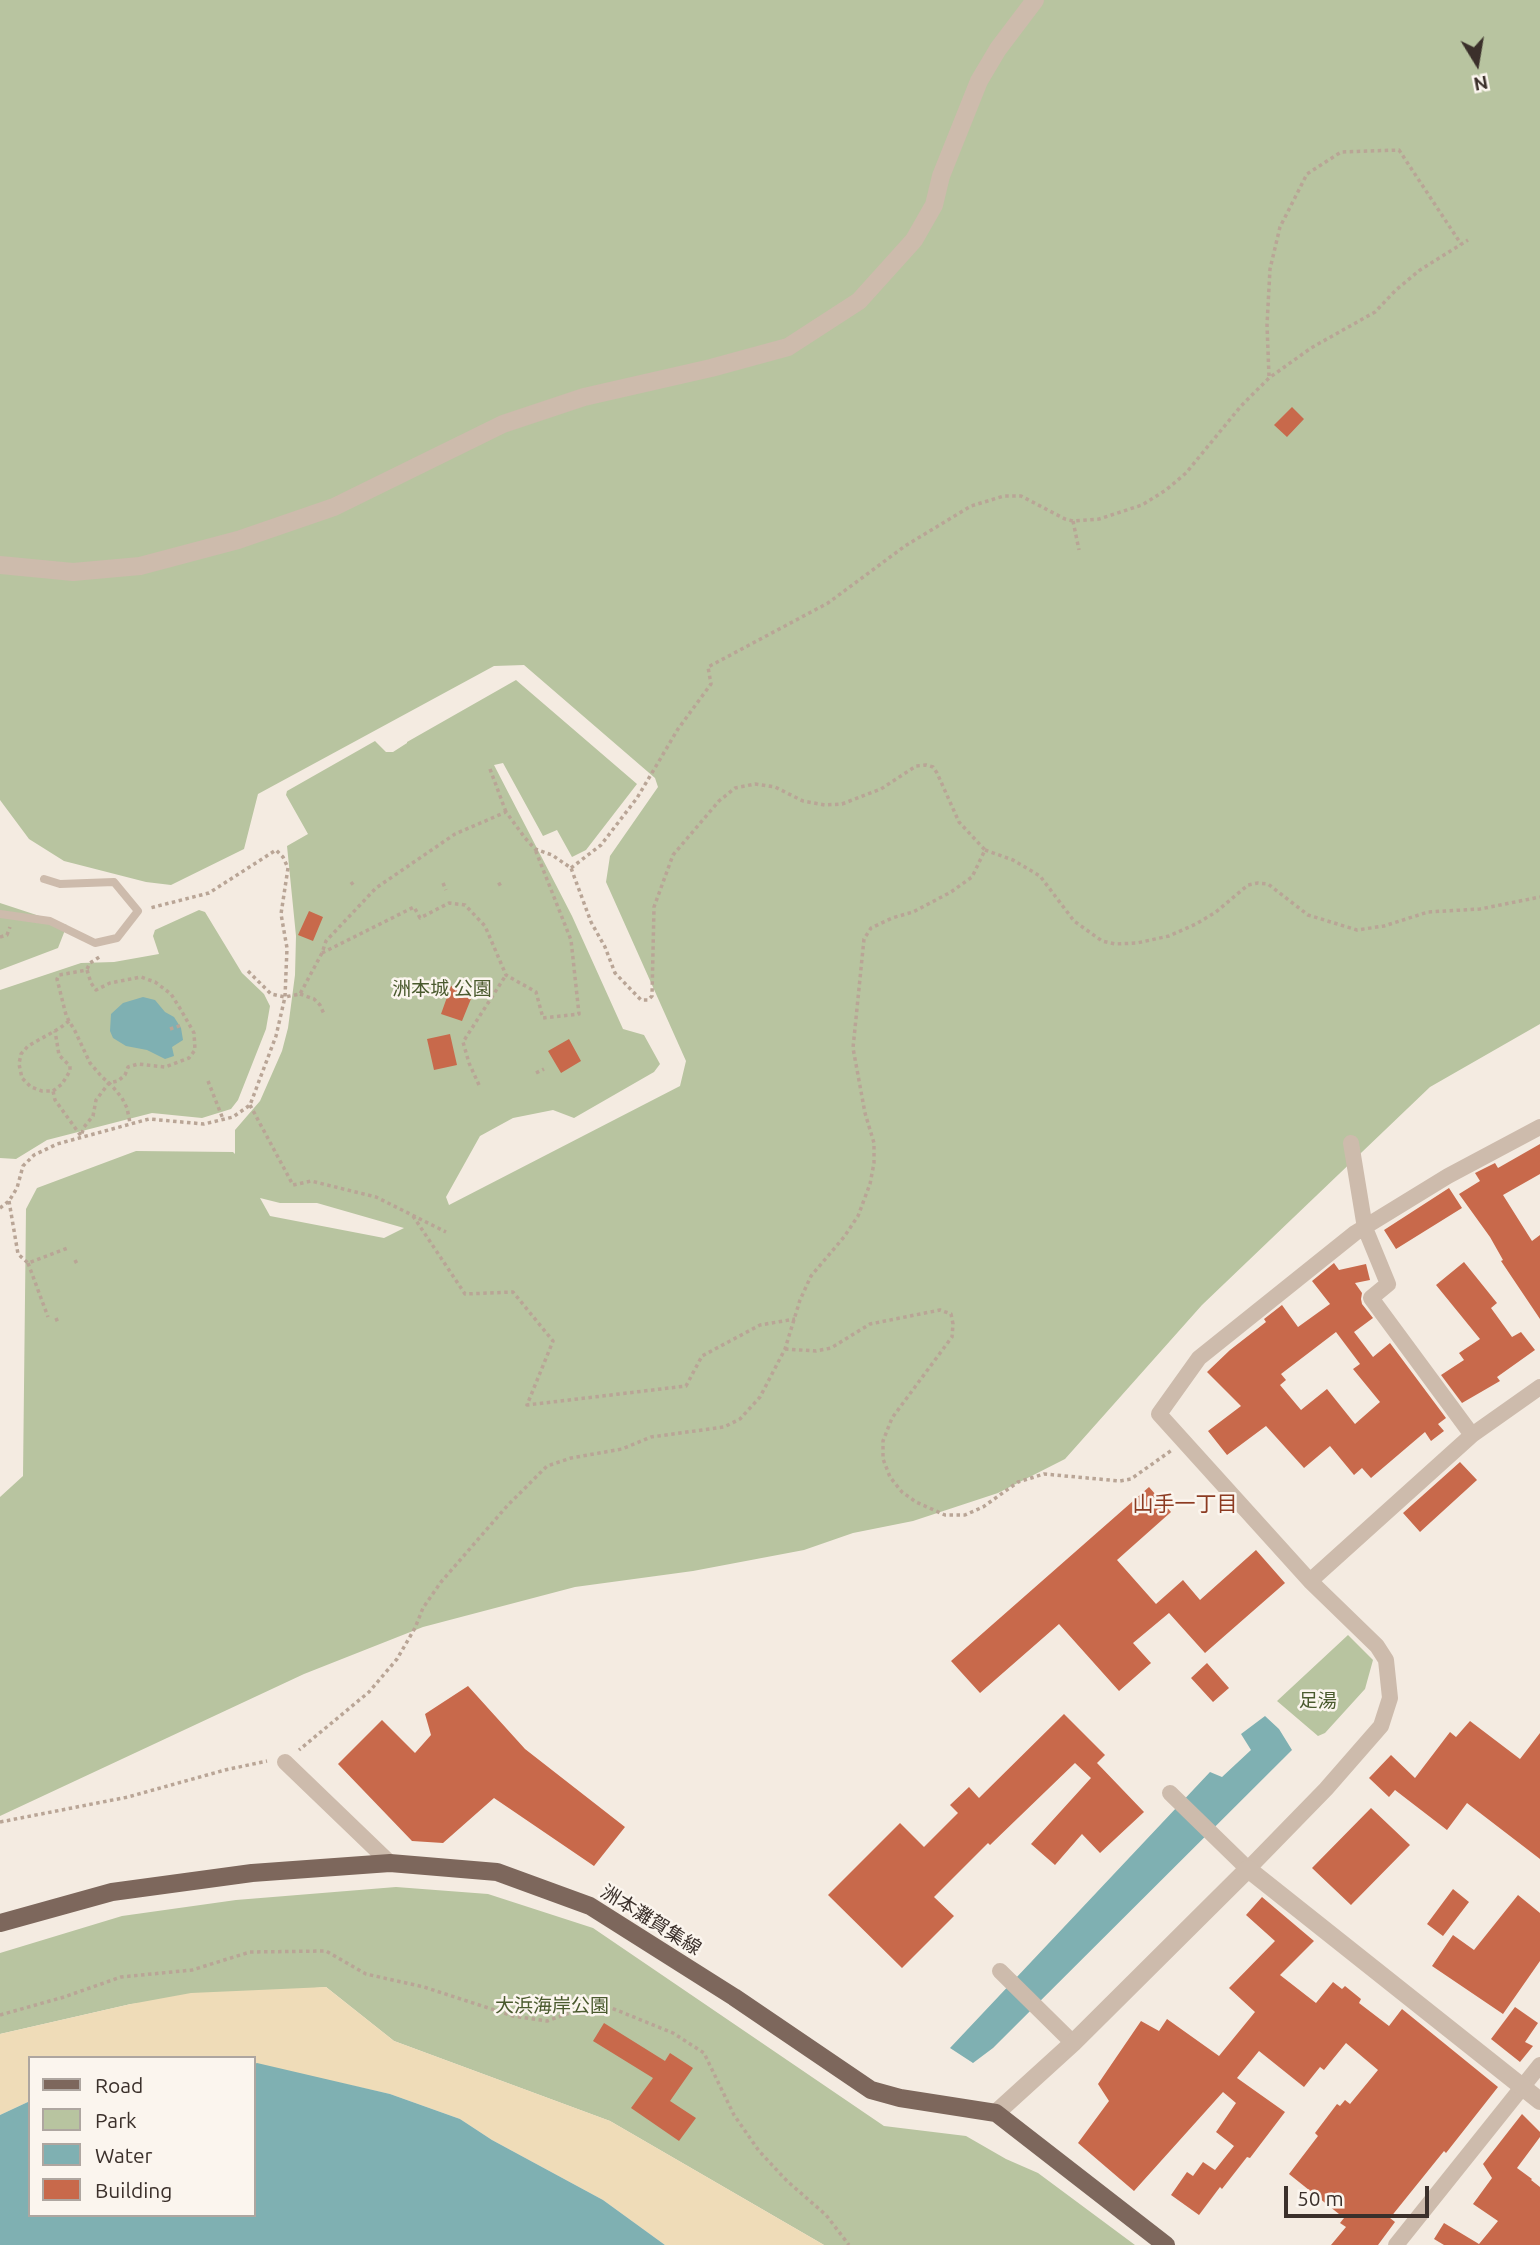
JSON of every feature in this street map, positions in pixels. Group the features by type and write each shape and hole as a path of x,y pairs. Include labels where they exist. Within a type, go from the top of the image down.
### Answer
{"main road":[{"name":"洲本灘賀集線","path":"0,1923 112,1892 252,1873 390,1863 497,1872 590,1906 734,1997 871,2090 900,2098 996,2113 1166,2245"}],"street":[{"path":"0,565 73,572 140,566 238,540 334,507 503,424 584,397 788,347 859,301 914,240 934,205 941,176 979,81 998,49 1035,0"},
{"path":"996,2113 1073,2043 1326,1789 1381,1726 1390,1698 1386,1660 1377,1646 1310,1581 1159,1414 1199,1358 1355,1233 1448,1176 1540,1127"},
{"path":"1351,1143 1365,1228 1388,1284 1371,1298 1472,1435"},
{"path":"1310,1581 1472,1435 1540,1387"},
{"path":"285,1762 390,1863"},
{"path":"1170,1793 1248,1868 1540,2101"},
{"path":"1000,1971 1073,2043"},
{"path":"1396,2245 1540,2065"}],"lane":[{"path":"0,914 50,921 95,943 117,938 138,911 114,882 60,884 44,879"}],"path":[{"path":"1269,378 1267,325 1270,269 1280,227 1307,174 1341,152 1399,150 1461,244"},
{"path":"570,868 601,845 637,798 678,729 711,684 708,667 828,603 905,546 971,506 1004,496 1021,496 1073,521 1099,519 1143,505 1186,473 1241,406 1269,378 1311,348 1375,312 1420,270 1468,240"},
{"path":"1073,521 1079,550"},
{"path":"535,849 552,855 570,868 615,973 641,999 648,1000 652,996 653,988 654,907 673,855 719,801 735,789 755,784 775,787 803,801 825,805 842,804 881,789 916,766 933,767 959,822 985,849 1013,860 1041,876 1074,921 1102,941 1115,944 1137,943 1169,936 1196,924 1216,912 1248,885 1258,883 1268,884 1308,915 1357,930 1384,926 1429,912 1480,909 1540,897"},
{"path":"322,953 414,907 420,918 449,903 465,905 485,926 506,975 536,992 543,1018 579,1013 571,940 535,849 506,811 490,769"},
{"path":"300,994 326,941 376,888 455,834 506,811"},
{"path":"0,1822 128,1797 225,1770 274,1760 285,1762 369,1692 397,1659 423,1608 441,1582 535,1475 557,1461 622,1449 651,1437 724,1427 740,1419 760,1397 785,1349 800,1300 811,1276 858,1216 870,1184 874,1143 853,1048 864,939 871,928 913,912 951,892 972,877 985,849"},
{"path":"0,1208 9,1201 17,1188 23,1166 34,1155 57,1144 149,1119 204,1124 233,1117 250,1105 276,1036 285,997 287,948 281,914 288,868 283,857 276,850 209,892 138,911"},
{"path":"498,885 503,882"},
{"path":"443,883 446,890"},
{"path":"81,1136 84,1126 93,1116 96,1100 109,1083 118,1081 125,1075 128,1067 138,1064 165,1067 179,1064 195,1050 194,1033 171,994 155,982 141,977 110,983 96,990 87,970 90,963"},
{"path":"87,970 59,975 57,979 69,1021 90,1063 122,1098 130,1124"},
{"path":"248,971 255,981 271,994 285,997 300,994 314,999 324,1014"},
{"path":"479,1085 463,1042 506,975"},
{"path":"55,1031 59,1055 70,1066 71,1071 53,1091 42,1091 31,1087 22,1078 19,1064 21,1054 28,1046 69,1021"},
{"path":"170,1029 182,1025"},
{"path":"536,1073 544,1069"},
{"path":"208,1081 223,1119"},
{"path":"53,1091 55,1100 81,1136"},
{"path":"250,1105 293,1185 311,1181 376,1197 446,1232"},
{"path":"9,1201 18,1254 28,1263 48,1317"},
{"path":"412,1216 466,1294 513,1292 553,1341 527,1405 686,1386 702,1356 760,1325 795,1318"},
{"path":"28,1263 68,1248"},
{"path":"785,1349 816,1351 831,1348 870,1324 940,1310 951,1314 952,1337 892,1418 883,1441 883,1459 896,1485 916,1502 945,1515 965,1515 983,1507 1018,1482 1044,1474 1120,1481 1131,1479 1184,1442"},
{"path":"0,2015 121,1977 192,1970 250,1952 326,1951 366,1974 424,1987 513,2017 547,2021 586,2007 608,2007 673,2033 704,2053 734,2115 759,2151 787,2181 826,2215 849,2245"}],"green space":[{"name":"洲本城 公園","path":"0,0 1540,0 1540,1024 1430,1087 1202,1305 1065,1459 998,1493 913,1521 853,1533 804,1550 693,1571 575,1587 423,1627 304,1674 0,1816 0,1497 23,1476 26,1209 37,1188 136,1151 235,1154 235,1130 260,1101 282,1051 288,1028 295,975 296,936 287,846 308,834 286,795 287,791 375,741 386,752 393,752 516,680 637,784 586,850 572,857 557,830 543,836 503,763 494,765 572,916 623,1029 644,1035 660,1064 654,1072 574,1118 553,1110 513,1118 480,1136 446,1197 449,1205 680,1086 686,1061 606,882 610,856 658,787 655,778 524,665 494,666 258,794 244,849 171,885 146,882 64,861 29,839 0,800","holes":["260,1198 280,1203 317,1203 404,1228 384,1238 270,1216"]},
{"path":"0,903 67,925 58,948 0,970"},
{"path":"199,910 205,912 242,973 264,994 270,1006 266,1029 238,1100 231,1109 202,1118 152,1113 47,1140 16,1159 0,1158 0,990 81,963 114,962 159,954 153,936 155,930"},
{"name":"足湯","path":"1348,1635 1373,1660 1365,1689 1325,1733 1318,1736 1277,1701"},
{"name":"大浜海岸公園","path":"396,1887 488,1894 593,1928 884,2126 966,2136 1006,2159 1038,2173 1135,2245 824,2245 610,2121 394,2041 326,1987 131,2004 0,2034 0,1953 122,1916 236,1900"}],"sand":[{"path":"326,1987 394,2041 610,2121 824,2245 665,2245 603,2200 492,2140 460,2119 390,2094 256,2064 256,2056 28,2056 28,2102 0,2115 0,2034 191,1993"}],"water":[{"path":"143,997 155,1000 165,1012 174,1017 181,1028 183,1040 172,1047 174,1056 165,1059 147,1050 126,1046 113,1038 110,1031 111,1014 123,1003"},
{"path":"1265,1716 1279,1729 1292,1750 993,2048 973,2063 950,2048 1210,1772 1222,1777 1251,1750 1241,1734"},
{"path":"256,2063 390,2094 460,2119 492,2140 603,2200 665,2245 0,2245 0,2115 28,2102 28,2217 256,2217"}],"building":[{"path":"1292,407 1304,419 1287,437 1274,425"},
{"path":"309,911 323,917 313,941 298,935"},
{"path":"451,986 473,994 462,1021 441,1014"},
{"path":"450,1034 457,1065 434,1070 427,1039"},
{"path":"569,1039 581,1061 561,1073 548,1051"},
{"path":"1540,1144 1540,1174 1503,1195 1532,1241 1540,1235 1540,1319 1501,1261 1503,1260 1490,1237 1459,1194 1480,1181 1475,1173 1495,1163 1498,1168"},
{"path":"1449,1188 1462,1208 1396,1249 1384,1230"},
{"path":"1464,1262 1497,1303 1491,1308 1512,1337 1521,1332 1535,1350 1497,1377 1500,1381 1462,1403 1441,1375 1464,1360 1459,1353 1480,1339 1436,1285"},
{"path":"1334,1263 1339,1270 1366,1264 1370,1280 1355,1283 1362,1293 1362,1304 1373,1318 1354,1332 1373,1357 1390,1343 1446,1418 1438,1424 1444,1431 1431,1441 1425,1432 1371,1478 1362,1468 1354,1475 1330,1446 1304,1468 1266,1426 1227,1455 1208,1431 1241,1406 1207,1372 1282,1305 1298,1327 1330,1304 1312,1281","holes":["1336,1332 1360,1364 1353,1369 1380,1402 1355,1424 1327,1389 1301,1410 1280,1385 1286,1380 1281,1374"]},
{"path":"1460,1462 1477,1480 1420,1532 1403,1513"},
{"path":"1149,1487 1171,1512 1117,1560 1156,1604 1183,1580 1200,1600 1256,1550 1285,1583 1205,1653 1169,1613 1133,1643 1151,1663 1119,1691 1059,1624 980,1693 951,1661"},
{"path":"1207,1663 1229,1688 1213,1702 1191,1678"},
{"path":"468,1686 525,1749 625,1827 594,1866 494,1798 443,1843 412,1841 338,1764 382,1720 415,1753 431,1735 425,1714"},
{"path":"1064,1714 1105,1755 1097,1763 1144,1812 1100,1853 1082,1834 1055,1865 1031,1844 1091,1778 1075,1763 934,1897 954,1916 902,1968 828,1895 900,1823 924,1847 958,1813 950,1805 969,1787 979,1798"},
{"path":"1470,1721 1520,1759 1540,1733 1540,1859 1467,1803 1447,1830 1395,1790 1389,1797 1369,1778 1391,1755 1415,1778 1450,1732 1456,1737"},
{"path":"1371,1808 1410,1845 1351,1905 1312,1868"},
{"path":"1453,1889 1469,1902 1443,1936 1427,1924"},
{"path":"1518,1895 1540,1913 1540,1961 1503,2014 1432,1966 1453,1935 1474,1950"},
{"path":"1262,1897 1314,1941 1280,1975 1316,2003 1333,1982 1342,1989 1345,1986 1361,1999 1359,2003 1389,2026 1402,2009 1498,2087 1390,2218 1395,2222 1378,2245 1331,2245 1346,2227 1340,2223 1344,2218 1289,2174 1318,2136 1315,2133 1337,2104 1340,2106 1345,2100 1350,2104 1378,2070 1346,2043 1324,2070 1320,2067 1304,2087 1259,2051 1237,2078 1285,2112 1250,2158 1247,2157 1222,2189 1220,2187 1199,2215 1171,2195 1187,2172 1193,2176 1203,2162 1215,2170 1234,2146 1216,2132 1236,2103 1223,2092 1134,2191 1078,2143 1109,2101 1098,2084 1141,2021 1159,2031 1167,2019 1219,2056 1255,2012 1229,1988 1275,1941 1246,1915"},
{"path":"1515,2007 1538,2023 1525,2042 1533,2046 1520,2062 1491,2039"},
{"path":"604,2023 665,2061 670,2053 693,2068 670,2101 696,2118 679,2141 631,2108 653,2078 593,2041"},
{"path":"1522,2114 1540,2132 1540,2137 1517,2168 1540,2187 1540,2245 1444,2245 1434,2239 1444,2223 1479,2244 1498,2221 1473,2204 1492,2178 1483,2164"}],"district":[{"name":"山手一丁目","path":"1185,1504"}]}
